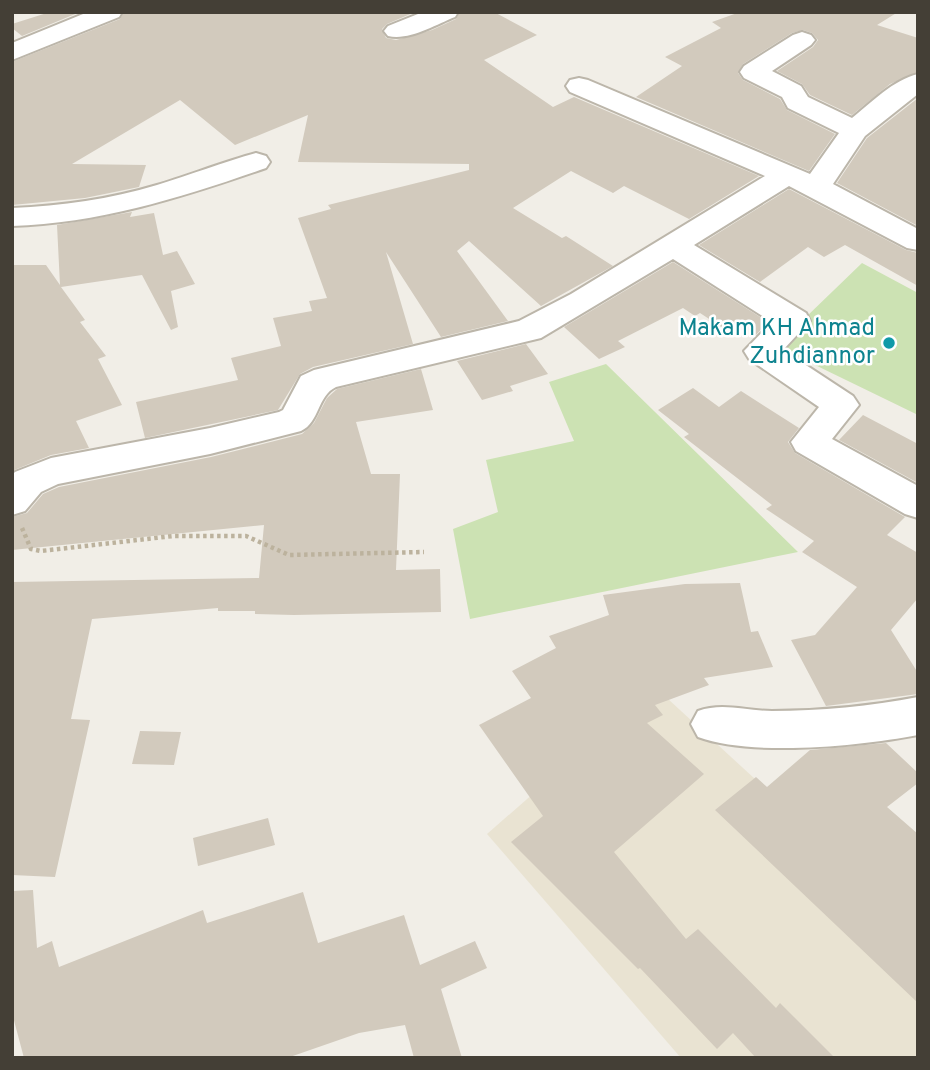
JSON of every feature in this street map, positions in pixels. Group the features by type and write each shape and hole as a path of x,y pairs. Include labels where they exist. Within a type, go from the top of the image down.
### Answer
{"street":[{"path":"12,52 110,12"},
{"path":"397,31 446,12"},
{"path":"802,40 753,72 792,92 798,102 855,130"},
{"path":"12,501 28,482 51,472 210,441 288,422 297,418 313,383 326,378 529,330 672,245 802,181 893,97 918,82"},
{"path":"579,86 802,181 918,241"},
{"path":"12,217 92,210 204,180 256,162"},
{"path":"672,245 794,321 761,351 841,405 809,442 918,504"},
{"path":"713,723 771,730 892,721 918,716"}],"path":[{"path":"12,501 31,550 173,536 246,536 289,555 424,552"}],"shaded area":[{"path":"655,687 918,929 918,1058 681,1058 487,834"}],"green space":[{"path":"862,263 918,293 918,415 776,346"},
{"path":"606,364 798,552 470,619 453,529 498,512 486,460 574,441 549,382"}],"building":[{"path":"50,12 80,12 22,36 12,28 12,24"},
{"path":"124,12 415,12 387,24 382,29 386,38 396,40 432,30 456,19 460,12 494,12 537,35 484,60 553,107 574,97 759,176 689,219 624,186 613,193 571,171 513,208 562,238 566,236 613,266 541,306 469,241 457,251 508,321 441,337 386,252 413,344 313,367 300,374 278,410 145,438 136,402 238,380 231,358 281,346 273,318 312,311 309,301 327,298 298,218 331,209 328,205 469,170 469,164 298,162 308,115 235,145 180,100 72,164 146,165 139,187 85,198 12,205 12,62 120,19"},
{"path":"740,12 898,12 877,25 918,38 918,72 890,84 852,115 810,95 802,84 777,71 813,47 818,40 812,33 803,30 792,33 743,64 738,73 743,80 780,99 787,110 835,134 809,171 636,97 682,66 665,57 721,28 712,22"},
{"path":"918,98 918,226 837,183 867,138"},
{"path":"789,189 906,250 918,253 918,286 845,245 824,257 808,247 760,282 699,245"},
{"path":"132,212 130,217 154,213 163,255 177,251 195,284 171,291 178,327 171,330 142,275 61,287 85,320 80,322 106,356 98,359 122,405 76,421 89,448 51,455 12,471 12,265 46,265 60,285 57,225"},
{"path":"673,262 768,322 754,337 736,327 729,332 700,313 695,316 683,308 618,341 625,347 599,359 564,327"},
{"path":"526,344 548,374 510,386 513,391 482,400 457,361"},
{"path":"421,369 433,410 356,422 371,474 400,474 396,570 440,569 441,612 294,615 218,611 218,608 92,619 71,719 90,720 55,877 12,875 12,582 259,578 264,525 12,550 12,517 27,513 43,494 59,487 211,457 302,434 314,423 327,398 337,389"},
{"path":"693,388 719,407 741,391 799,428 788,442 795,453 905,517 887,535 918,553 918,598 891,630 918,673 918,694 826,706 791,640 815,635 857,587 802,552 814,541 766,509 772,505 684,437 689,434 658,410"},
{"path":"863,415 918,444 918,483 839,440"},
{"path":"740,583 751,632 758,631 773,667 704,678 709,685 655,705 663,715 647,723 704,774 614,852 686,939 698,929 776,1008 780,1003 835,1058 756,1058 733,1033 717,1049 640,968 638,969 511,842 543,816 479,725 531,698 512,671 556,648 549,636 609,615 603,595 685,584"},
{"path":"140,731 181,732 174,765 132,764"},
{"path":"886,743 918,773 918,783 887,807 918,834 918,1003 715,810 756,777 767,787 810,750"},
{"path":"268,818 275,845 198,866 193,838"},
{"path":"33,890 37,948 52,941 59,967 203,910 207,923 303,892 318,943 404,915 420,965 475,941 487,968 441,989 462,1058 414,1058 405,1025 359,1033 287,1058 24,1058 12,1013 12,891"}],"place":[{"name":"Makam KH Ahmad Zuhdiannor","path":"889,343"}]}
